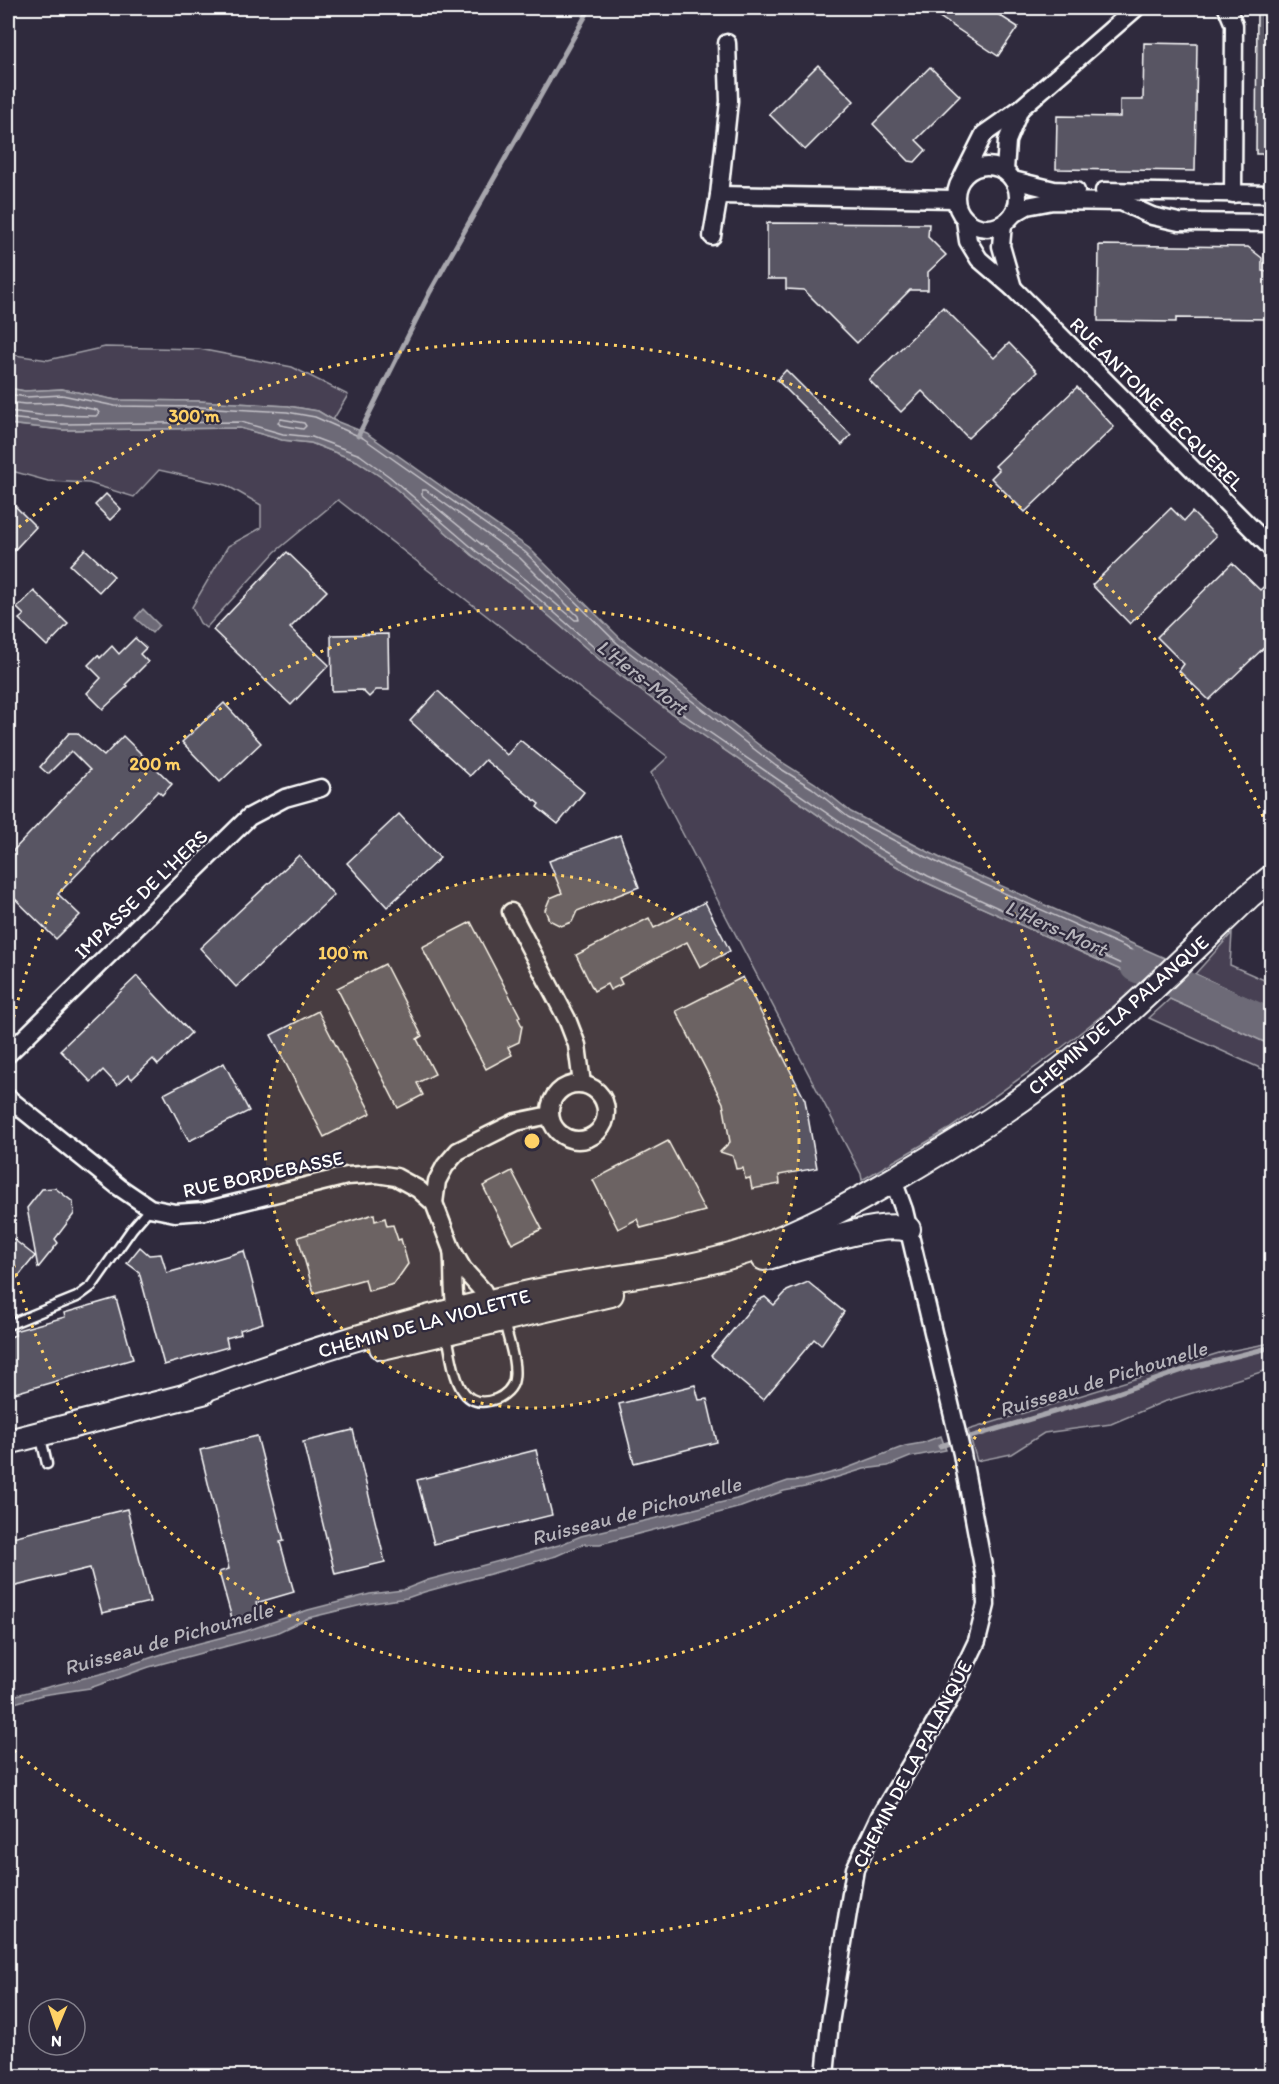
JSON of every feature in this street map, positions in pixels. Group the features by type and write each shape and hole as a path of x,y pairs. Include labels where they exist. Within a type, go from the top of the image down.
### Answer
{"street":[{"path":"1136,8 1021,108 984,134 957,187 955,199 958,210 965,220 977,227 990,229 1027,206 1053,201 1121,202 1152,216 1179,222 1272,223"},
{"path":"1227,8 1234,25 1233,194"},
{"path":"712,236 729,102 727,43"},
{"path":"1008,219 1019,197 1009,176 1007,141 1021,108"},
{"path":"963,176 976,168 991,166 1009,176 1054,190 1272,194"},
{"path":"719,195 955,199"},
{"name":"RUE ANTOINE BECQUEREL","path":"1008,219 1001,246 1014,289"},
{"name":"RUE ANTOINE BECQUEREL","path":"965,220 968,241 979,259 1014,289 1272,549"},
{"name":"IMPASSE DE L'HERS","path":"8,1054 249,817 285,798 321,788"},
{"name":"CHEMIN DE LA PALANQUE","path":"1249,896 1272,866"},
{"name":"CHEMIN DE LA PALANQUE","path":"858,1201 1018,1102 1072,1060 1116,1022 1249,896 1272,878"},
{"path":"511,912 567,1019 577,1045 582,1084"},
{"path":"582,1084 594,1089 603,1098 607,1110 605,1123 597,1133 586,1140 574,1141 562,1136 554,1127 550,1115 550,1105 555,1095 563,1088 582,1084"},
{"name":"RUE BORDEBASSE","path":"8,1098 150,1208 175,1213 204,1211 347,1176 376,1174 396,1177 418,1189 434,1203"},
{"path":"496,1307 464,1269 452,1250 434,1203 437,1181 445,1166 458,1151 516,1122 550,1115"},
{"name":"CHEMIN DE LA PALANQUE","path":"825,2076 830,2023 855,1869 880,1816 948,1702 977,1641 986,1605 985,1577 956,1426 908,1229 893,1180"},
{"name":"CHEMIN DE LA VIOLETTE","path":"448,1318 474,1326 496,1307 556,1288 701,1265 779,1239 858,1201"},
{"name":"CHEMIN DE LA VIOLETTE","path":"8,1443 188,1395 252,1382 448,1318 496,1307 708,1274 888,1226 908,1229"},
{"path":"448,1318 455,1271 452,1250"},
{"name":"CHEMIN DE LA VIOLETTE","path":"680,1277 701,1265"}],"lane":[{"path":"8,1325 77,1297 92,1286 132,1228 150,1208"},
{"path":"448,1318 460,1388 468,1397 485,1402 498,1398 508,1391 514,1382 515,1370 496,1307"},
{"path":"39,1434 47,1464"}],"shaded area":[{"path":"105,347 199,349 292,367 348,395 333,420 318,411 288,406 198,401 116,400 62,389 25,391 8,388 8,354 48,360"},
{"path":"8,424 63,430 240,428 282,440 311,443 357,461 387,481 472,555 519,590 601,661 671,713 873,853 925,882 1145,981 1055,1053 949,1129 862,1180 861,1174 651,773 668,757 338,500 275,552 206,628 200,623 192,607 228,546 261,528 261,505 226,485 159,470 134,497 89,483 48,481 12,471 8,474"},
{"path":"1232,933 1230,965 1271,983 1271,1009 1195,974"},
{"path":"1170,999 1271,1045 1271,1073 1149,1018"},
{"path":"1271,1343 1271,1369 1163,1402 1111,1424 1044,1433 1011,1454 977,1461 968,1430 1219,1353"}],"water":[{"path":"8,388 25,391 62,389 116,400 198,401 288,406 318,411 333,420 366,433 529,548 621,639 780,761 815,783 851,812 952,864 1167,959 1145,981 925,882 873,853 671,713 601,661 519,590 472,555 387,481 357,461 311,443 282,440 240,428 63,430 8,424"},
{"path":"143,609 159,625 152,633 135,618"},
{"path":"1195,974 1271,1009 1271,1045 1170,999"},
{"path":"941,1436 946,1450 910,1457 888,1466 864,1469 784,1491 741,1507 600,1544 583,1544 556,1556 407,1598 366,1604 308,1618 276,1633 149,1667 90,1688 42,1695 8,1705 8,1697 108,1672 308,1610 370,1594 403,1590 428,1580 559,1545 581,1536 736,1499 788,1481 804,1480 842,1470 905,1446"}],"building":[{"path":"926,8 988,8 1018,27 998,56"},
{"path":"1257,8 1272,8 1272,154 1256,154"},
{"path":"1144,43 1197,44 1195,171 1056,169 1057,116 1120,117 1120,100 1143,100"},
{"path":"818,65 854,101 805,150 769,114"},
{"path":"930,67 960,96 916,140 926,150 915,162 909,161 873,124"},
{"path":"767,223 929,224 928,237 946,255 928,272 928,290 910,290 857,343 804,290 786,289 786,279 767,279"},
{"path":"1099,245 1248,247 1262,258 1262,271 1272,272 1272,319 1176,318 1176,322 1098,321"},
{"path":"943,307 994,358 1009,343 1037,372 968,438 922,391 901,412 869,380"},
{"path":"786,370 851,435 842,445 777,380"},
{"path":"1077,387 1114,427 1025,512 991,478 999,470 995,466"},
{"path":"106,494 121,509 110,520 95,505"},
{"path":"8,499 36,527 8,557"},
{"path":"1171,508 1184,521 1192,512 1216,536 1130,624 1092,585"},
{"path":"85,549 114,576 99,592 70,565"},
{"path":"287,552 327,591 290,628 329,665 291,705 213,630"},
{"path":"1232,563 1260,590 1272,579 1272,640 1209,700 1179,671 1184,664 1157,637"},
{"path":"34,591 68,624 47,646 19,619 24,615 17,608"},
{"path":"388,634 389,690 376,690 369,697 362,690 332,691 331,635"},
{"path":"135,638 146,648 140,654 148,662 126,684 128,686 103,709 87,693 101,678 88,665 98,655 100,658 112,646 119,654"},
{"path":"438,691 507,755 520,740 584,792 558,824 537,807 539,804 485,760 470,776 410,721"},
{"path":"224,703 261,743 220,782 182,742"},
{"path":"69,733 77,733 104,756 123,736 172,784 162,795 158,791 58,894 80,915 56,939 8,892 8,856 90,770 71,751 48,774 40,767"},
{"path":"399,814 440,858 387,907 347,863"},
{"path":"620,835 639,887 577,911 572,922 561,926 549,920 545,910 550,898 562,893 549,861"},
{"path":"299,855 334,895 236,987 200,948"},
{"path":"705,902 730,951 700,967 687,942 619,978 622,984 610,990 607,984 594,991 576,955 649,918 654,928"},
{"path":"471,922 520,1016 518,1018 522,1026 519,1042 508,1047 512,1055 486,1069 422,947"},
{"path":"385,964 422,1036 417,1039 435,1074 417,1083 423,1095 398,1108 337,988"},
{"path":"137,976 191,1033 158,1065 153,1059 132,1079 128,1075 117,1085 103,1070 91,1082 60,1050"},
{"path":"743,977 805,1100 817,1168 779,1175 780,1184 752,1189 750,1178 745,1179 743,1168 736,1169 733,1156 720,1152 730,1142 723,1103 676,1011"},
{"path":"318,1011 371,1113 324,1137 271,1035"},
{"path":"224,1063 249,1111 189,1141 164,1094"},
{"path":"668,1141 705,1211 641,1228 637,1219 618,1229 593,1180"},
{"path":"512,1171 542,1229 512,1244 483,1186"},
{"path":"55,1188 73,1202 74,1214 55,1239 58,1243 38,1268 27,1208 42,1189"},
{"path":"374,1214 375,1221 385,1218 387,1226 393,1225 398,1240 401,1239 408,1264 394,1284 368,1291 365,1279 314,1293 298,1237"},
{"path":"8,1235 35,1256 17,1278 8,1272"},
{"path":"140,1247 149,1255 161,1254 167,1273 244,1251 263,1323 240,1330 241,1334 226,1338 228,1347 164,1365 139,1272 127,1263"},
{"path":"808,1282 844,1312 821,1345 814,1339 763,1400 711,1356 758,1300 765,1297 774,1305 787,1291"},
{"path":"116,1298 133,1359 8,1395 8,1338 15,1335 14,1331 65,1317 64,1313"},
{"path":"695,1385 699,1400 707,1399 717,1442 634,1463 619,1404"},
{"path":"353,1430 385,1562 335,1574 303,1442"},
{"path":"257,1436 284,1541 280,1542 294,1592 256,1603 259,1614 233,1622 219,1572 229,1569 200,1450"},
{"path":"536,1450 552,1515 434,1544 417,1480"},
{"path":"127,1509 150,1602 102,1613 90,1568 8,1588 8,1538"}],"waterway":[{"path":"358,436 430,292 590,8"},
{"name":"L'Hers-Mort","path":"1136,966 1272,1025"},
{"name":"Ruisseau de Pichounelle","path":"940,1446 1114,1394 1189,1368 1272,1347"}]}
